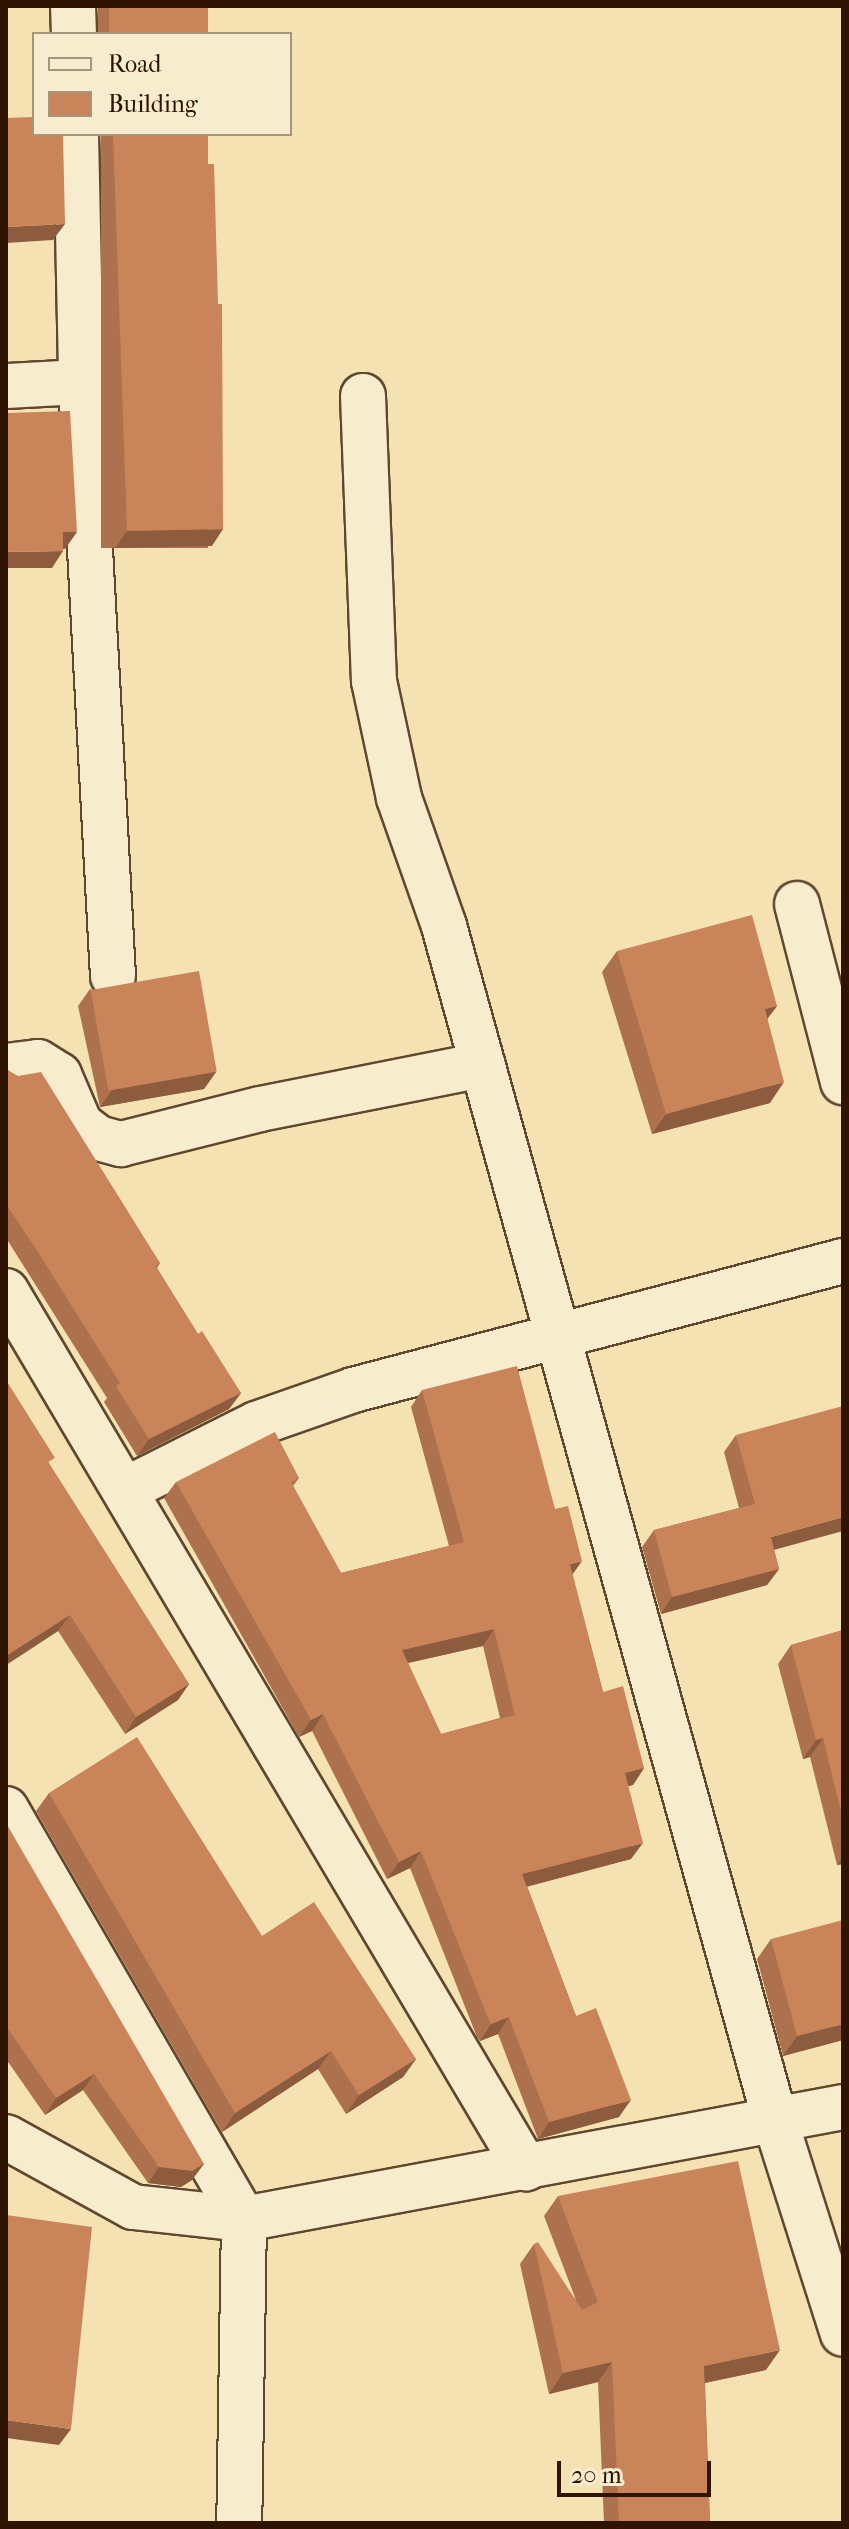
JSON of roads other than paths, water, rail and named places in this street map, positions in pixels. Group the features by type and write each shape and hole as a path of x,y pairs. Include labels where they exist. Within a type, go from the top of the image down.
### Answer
{"street":[{"path":"73,6 74,32"},
{"path":"76,136 81,382 113,976"},
{"path":"6,386 81,382"},
{"path":"363,396 374,681 399,798 444,926 776,2123 843,2334"},
{"path":"797,904 843,1082"},
{"path":"6,1066 38,1062 59,1075 80,1124 98,1138 121,1144 260,1109 483,1065"},
{"path":"127,1489 270,1419 353,1390 843,1261"},
{"path":"6,1291 127,1489 526,2168"},
{"path":"6,1809 244,2219 239,2523"},
{"path":"6,2137 133,2207 244,2219 776,2123 843,2107"}]}
